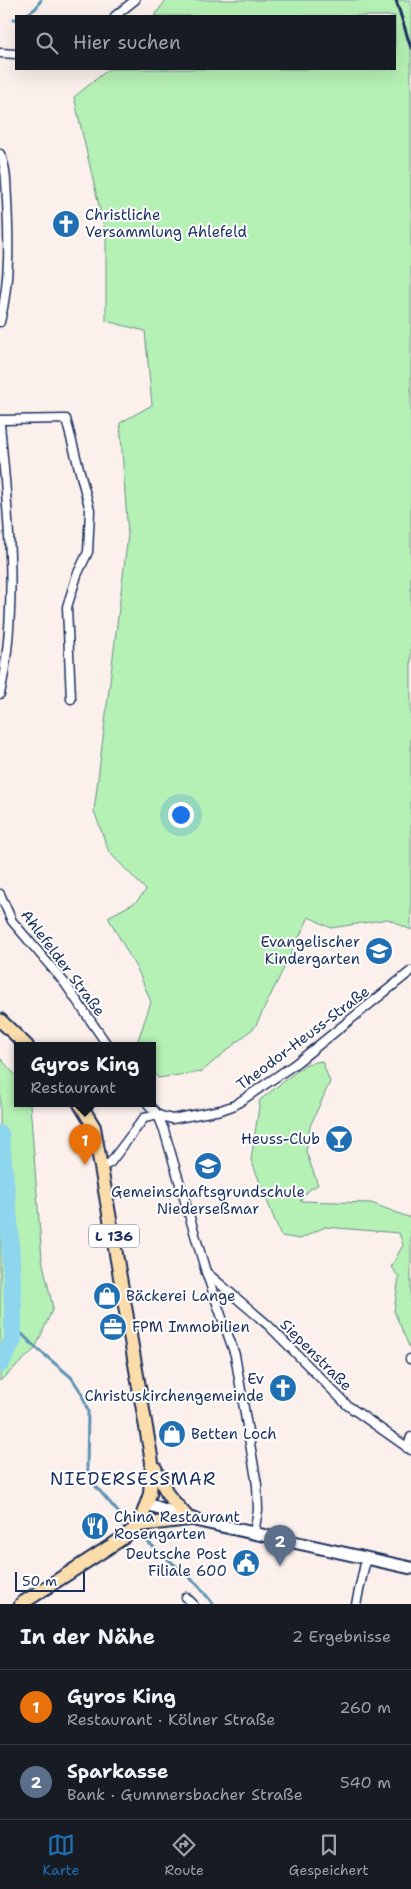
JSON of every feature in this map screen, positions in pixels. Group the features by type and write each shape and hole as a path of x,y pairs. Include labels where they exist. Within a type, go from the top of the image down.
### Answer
{"main road":[{"path":"0,1020 24,1042"},
{"name":"L 136","path":"82,1107 94,1127 152,1462 152,1482 147,1504 135,1528"},
{"path":"152,1462 168,1495 189,1519"},
{"path":"147,1504 189,1519 411,1568"},
{"path":"21,1604 135,1528 189,1519"}],"street":[{"path":"116,15 135,0"},
{"path":"0,53 15,54"},
{"path":"0,154 3,161 6,183 9,254 8,280 0,322"},
{"path":"0,694 10,616 10,562 0,422 66,419 90,510 88,552 77,575 67,607 71,698"},
{"name":"Ahlefelder Straße","path":"0,894 12,921 64,982 105,1042"},
{"name":"Theodor-Heuss-Straße","path":"158,1115 172,1119 221,1110 235,1105 295,1064 411,971"},
{"path":"151,1107 158,1115 206,1272 235,1355 257,1485 258,1510 254,1533"},
{"path":"101,1168 116,1156 144,1118 158,1115"},
{"name":"Siepenstraße","path":"206,1272 268,1325 347,1405 409,1449"},
{"path":"409,1449 411,1437"},
{"path":"356,1604 366,1559"},
{"path":"186,1597 193,1604"}],"green space":[{"path":"166,0 411,0 411,930 388,919 331,928 309,917 255,1027 201,1072 158,1078 156,1075 156,1042 137,1042 151,1002 139,973 108,917 136,902 146,890 109,852 94,811 128,535 120,423 152,405 145,331 106,321 106,236 74,97 108,70 396,70 396,15 155,15"},
{"path":"0,1058 14,1074 14,1107 30,1107 42,1259 53,1308 35,1349 0,1381"},
{"path":"322,1061 330,1082 310,1126 306,1151 318,1185 310,1189 300,1201 371,1203 411,1218 411,1351 394,1311 399,1277 391,1267 403,1245 399,1233 325,1227 300,1239 281,1236 251,1160 260,1100 306,1064"}],"waterway":[{"path":"26,15 36,8 41,0"},
{"path":"0,1134 9,1220 13,1305 13,1340 0,1364"},
{"path":"12,1324 34,1346 71,1377 81,1392 88,1411 87,1467 92,1482 131,1527"},
{"path":"135,1531 198,1585 213,1604"}],"railway":[{"path":"396,0 411,48"}],"place":[{"name":"Christliche Versammlung Ahlefeld","path":"66,224"},
{"name":"Evangelischer Kindergarten","path":"379,951"},
{"name":"Heuss-Club","path":"339,1139"},
{"name":"Gyros King","path":"85,1165"},
{"name":"Gemeinschaftsgrundschule Niederseßmar","path":"208,1166"},
{"name":"Bäckerei Lange","path":"107,1296"},
{"name":"FPM Immobilien","path":"113,1327"},
{"name":"Ev Christuskirchengemeinde","path":"283,1388"},
{"name":"Betten Loch","path":"172,1434"},
{"name":"China Restaurant Rosengarten","path":"95,1526"},
{"name":"Deutsche Post Filiale 600","path":"246,1563"},
{"name":"Sparkasse","path":"280,1566"}],"district":[{"name":"NIEDERSESSMAR","path":"133,1479"}]}
